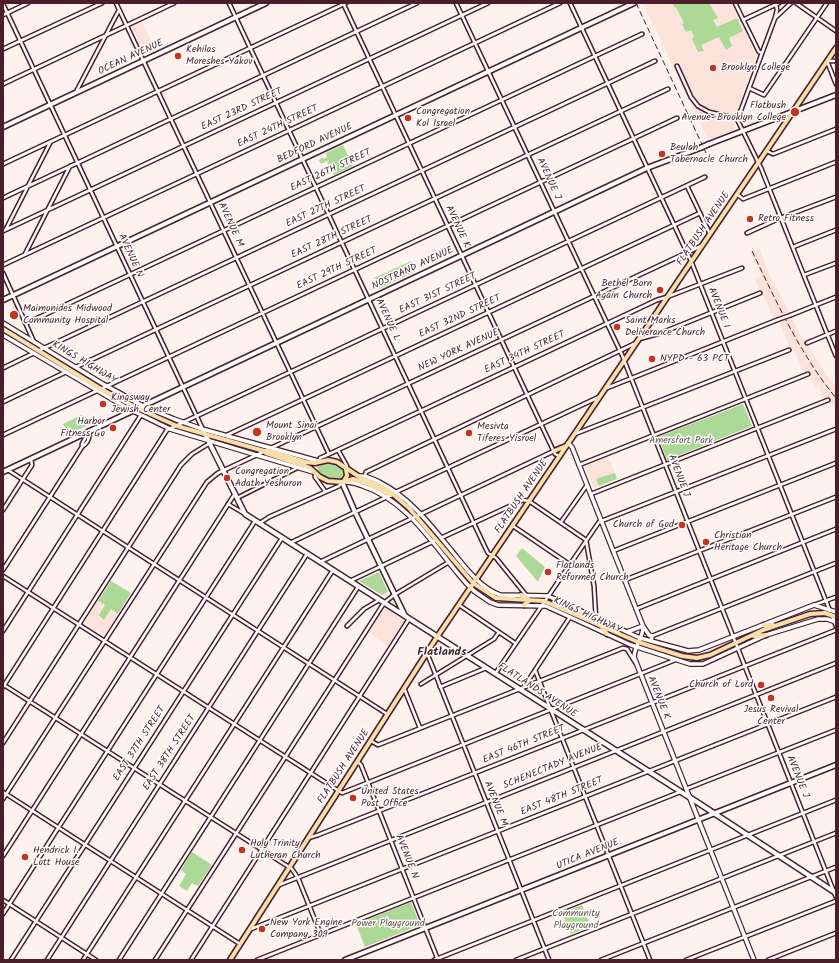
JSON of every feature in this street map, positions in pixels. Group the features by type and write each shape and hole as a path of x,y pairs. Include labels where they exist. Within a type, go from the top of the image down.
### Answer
{"main road":[{"name":"OCEAN AVENUE","path":"3,127 266,3"},
{"name":"BEDFORD AVENUE","path":"3,300 632,4"},
{"name":"FLATBUSH AVENUE","path":"231,959 470,587 836,48"},
{"name":"NOSTRAND AVENUE","path":"5,471 647,168 836,95"},
{"name":"KINGS HIGHWAY","path":"3,329 101,389 177,426 305,466 328,481 342,482 351,479 357,480 391,495 409,508 475,581 496,598 544,601 639,640 692,658 710,655 736,646 750,637 777,625 816,612 825,613 834,619"},
{"name":"AVENUE N","path":"205,434 222,471 245,514"},
{"path":"554,451 567,444"},
{"name":"KINGS HIGHWAY","path":"264,452 270,451 305,462 332,461 341,464 346,469 358,476 381,486 390,492 391,495"},
{"path":"315,473 316,465 319,462"},
{"path":"346,469 347,476 342,482 405,616"},
{"name":"FLATLANDS AVENUE","path":"245,514 835,892"},
{"path":"521,595 530,600 524,605"},
{"path":"574,608 586,618"},
{"path":"599,624 607,634"},
{"path":"764,625 777,625"},
{"path":"750,637 766,635"},
{"name":"UTICA AVENUE","path":"345,960 836,765"}],"street":[{"path":"3,15 28,3"},
{"path":"3,49 102,3"},
{"name":"AVENUE M","path":"116,3 329,454"},
{"path":"3,84 174,3"},
{"name":"AVENUE L","path":"229,3 488,553 496,558 526,595"},
{"path":"3,164 344,3"},
{"name":"AVENUE K","path":"344,3 356,32 555,454 559,456"},
{"path":"3,198 417,3"},
{"name":"AVENUE J","path":"456,3 620,351 835,892 836,898"},
{"name":"EAST 23RD STREET","path":"4,231 488,3"},
{"name":"EAST 24TH STREET","path":"3,265 560,3"},
{"name":"AVENUE I","path":"570,3 687,252 836,626"},
{"path":"735,3 759,52 762,53"},
{"path":"775,18 791,3"},
{"path":"796,3 836,31"},
{"path":"749,88 764,96 827,3"},
{"name":"AVENUE N","path":"3,4 205,434"},
{"path":"743,20 778,4"},
{"path":"736,117 741,110 775,18 778,4"},
{"path":"76,93 119,10"},
{"name":"EAST 26TH STREET","path":"27,323 642,34"},
{"name":"EAST 27TH STREET","path":"3,368 655,61"},
{"path":"836,61 827,62 836,84"},
{"path":"677,66 691,97 696,104 706,111 736,117"},
{"name":"EAST 28TH STREET","path":"3,402 668,89"},
{"path":"736,117 769,188 836,356"},
{"name":"EAST 29TH STREET","path":"3,435 677,118"},
{"path":"766,151 773,154 836,129"},
{"path":"4,231 50,142"},
{"path":"737,194 743,199 836,162"},
{"path":"25,254 70,166"},
{"name":"EAST 31ST STREET","path":"177,426 705,177"},
{"path":"687,186 710,234"},
{"path":"747,233 836,197"},
{"name":"EAST 32ND STREET","path":"227,435 700,213"},
{"path":"793,247 836,230"},
{"name":"NEW YORK AVENUE","path":"222,471 702,246"},
{"path":"804,275 836,263"},
{"name":"EAST 34TH STREET","path":"319,462 320,458 657,300 742,268"},
{"path":"3,273 27,323 34,342"},
{"path":"365,476 366,472 528,396 620,351 637,341 661,333 760,293"},
{"path":"605,388 836,297"},
{"name":"KINGS HIGHWAY","path":"3,323 75,368 143,406 202,429 319,462"},
{"path":"3,334 12,329"},
{"path":"807,343 836,331"},
{"name":"KINGS HIGHWAY","path":"3,334 96,391 132,411 170,428 209,442 299,467 315,473"},
{"path":"574,435 789,350"},
{"path":"579,465 808,374"},
{"path":"290,542 600,396"},
{"path":"591,494 828,400"},
{"path":"3,631 141,415"},
{"path":"177,426 167,430 54,608 3,685 289,868 298,878 321,935"},
{"path":"495,674 599,522 836,429"},
{"path":"3,570 82,447 90,437 89,432"},
{"path":"3,743 181,465 192,454 209,442"},
{"path":"567,444 572,447 643,626 648,635 652,636"},
{"path":"338,450 347,466 346,469"},
{"path":"320,562 554,451"},
{"path":"3,510 32,464 30,459"},
{"path":"613,551 836,463"},
{"path":"3,856 228,504 235,496 299,467"},
{"path":"5,471 50,497 388,714"},
{"path":"3,799 207,482 214,475 222,471"},
{"path":"315,473 325,491"},
{"name":"KINGS HIGHWAY","path":"358,476 365,476 397,492 413,506 416,517"},
{"path":"260,523 269,517 339,486 342,482"},
{"name":"KINGS HIGHWAY","path":"342,482 350,482 372,489 416,517"},
{"path":"561,522 587,485"},
{"path":"625,580 836,497"},
{"path":"350,581 523,500 529,500 586,540 594,586 596,618"},
{"name":"FLATLANDS AVENUE","path":"228,504 245,514"},
{"path":"3,914 255,521"},
{"path":"512,526 569,564"},
{"path":"636,608 836,529"},
{"name":"EAST 37TH STREET","path":"11,960 282,537"},
{"name":"KINGS HIGHWAY","path":"437,540 448,562 470,587 490,602 498,605 542,605 635,646 690,664 703,664 736,646 766,635 818,619 834,619"},
{"name":"EAST 38TH STREET","path":"47,960 307,554"},
{"path":"155,960 384,603 394,595 455,559"},
{"path":"652,636 836,563"},
{"path":"83,960 333,570"},
{"path":"3,576 342,793 640,675 676,659"},
{"name":"KINGS HIGHWAY","path":"475,581 500,595 548,596 627,632 639,640 651,641 688,652 699,650 814,605"},
{"path":"119,960 358,586"},
{"path":"814,605 836,597"},
{"path":"347,626 364,609 380,600"},
{"path":"459,605 516,643"},
{"path":"814,605 836,612"},
{"path":"524,687 570,617"},
{"path":"191,960 410,619"},
{"path":"627,632 643,626"},
{"path":"635,646 639,640 643,626"},
{"name":"EAST 46TH STREET","path":"308,838 836,630"},
{"path":"421,684 494,639 499,632"},
{"path":"651,641 652,636"},
{"name":"AVENUE K","path":"635,646 634,657 640,675 754,960"},
{"path":"371,740 378,745 623,648 627,649 637,664"},
{"name":"AVENUE M","path":"427,653 549,960"},
{"name":"SCHENECTADY AVENUE","path":"277,886 836,663"},
{"path":"440,687 486,668"},
{"path":"534,670 650,960"},
{"path":"404,688 420,728"},
{"name":"EAST 48TH STREET","path":"249,930 836,697"},
{"path":"686,789 836,730"},
{"name":"AVENUE N","path":"357,761 361,765 438,959"},
{"path":"3,792 240,944"},
{"path":"257,960 680,792"},
{"path":"434,960 836,800"},
{"path":"516,960 836,833"},
{"path":"601,960 836,867"},
{"path":"3,900 96,960"},
{"path":"686,960 836,901"},
{"path":"768,960 836,933"}],"shaded area":[{"name":"Brooklyn College","path":"643,3 731,3 756,56 737,110 732,113 735,125 734,130 708,140"},
{"path":"142,22 155,49 145,54 132,27"},
{"path":"760,249 769,274 802,339 804,339 836,388 836,412 829,399 824,401 819,387 815,388 808,371 803,373 795,351 793,351 789,346 777,317 773,318 764,296 762,296 755,279 761,275 750,253"},
{"path":"608,457 615,473 596,480 599,486 594,488 585,466"},
{"path":"98,601 105,605 104,619 111,609 118,614 104,635 85,623"},
{"path":"385,608 404,621 388,646 369,633"}],"green space":[{"path":"672,3 709,3 718,18 713,20 717,27 737,18 743,31 729,38 732,46 726,50 719,37 701,45 704,51 698,52 692,39 694,37 691,30 686,32 682,24 684,23 676,7 675,8"},
{"path":"343,145 353,166 334,175 332,172 326,175 324,171 330,168 327,162 329,160 321,164 319,160 323,157 324,159 327,157 326,153"},
{"path":"411,261 416,271 379,289 374,278"},
{"name":"Amersfort Park","path":"743,404 752,426 667,460 658,437"},
{"path":"81,415 94,422 68,435 63,424"},
{"path":"326,462 332,463 343,469 346,475 339,480 325,477 318,471 317,467 319,464"},
{"path":"615,473 617,479 599,486 596,480 598,478"},
{"path":"522,548 545,567 538,582 516,556"},
{"path":"379,572 388,592 382,595 359,581"},
{"path":"111,581 131,593 118,614 111,609 104,620 99,615 105,605 98,601"},
{"path":"192,852 212,865 198,886 192,883 187,891 179,886 186,874 181,870"},
{"name":"Power Playground","path":"411,902 420,925 365,947 356,924"},
{"name":"Community Playground","path":"582,905 591,926 571,934 562,913"}],"railway":[{"path":"636,3 706,153"},
{"path":"752,251 800,346 811,364 836,398"}],"place":[{"name":"Kehilas Moreshes Yakov","path":"178,56"},
{"name":"Brooklyn College","path":"713,68"},
{"name":"Flatbush Avenue–Brooklyn College","path":"795,112"},
{"name":"Congregation Kol Israel","path":"408,118"},
{"name":"Beulah Tabernacle Church","path":"662,154"},
{"name":"Retro Fitness","path":"750,219"},
{"name":"Bethel Born Again Church","path":"660,290"},
{"name":"Maimonides Midwood Community Hospital","path":"14,315"},
{"name":"Saint Marks Deliverance Church","path":"617,327"},
{"name":"NYPD - 63 PCT","path":"652,359"},
{"name":"Kingsway Jewish Center","path":"103,404"},
{"name":"Harbor Fitness Go","path":"113,428"},
{"name":"Mount Sinai Brooklyn","path":"257,432"},
{"name":"Mesivta Tiferes Yisroel","path":"469,433"},
{"name":"Congregation Adath Yeshuron","path":"227,478"},
{"name":"Church of God","path":"682,525"},
{"name":"Christian Heritage Church","path":"706,542"},
{"name":"Flatlands Reformed Church","path":"548,572"},
{"name":"Church of Lord","path":"761,685"},
{"name":"Jesus Revival Center","path":"771,698"},
{"name":"United States Post Office","path":"353,798"},
{"name":"Holy Trinity Lutheran Church","path":"242,850"},
{"name":"Hendrick I. Lott House","path":"25,857"},
{"name":"New York Engine Company 309","path":"262,929"}],"district":[{"name":"Flatlands","path":"442,653"}]}
